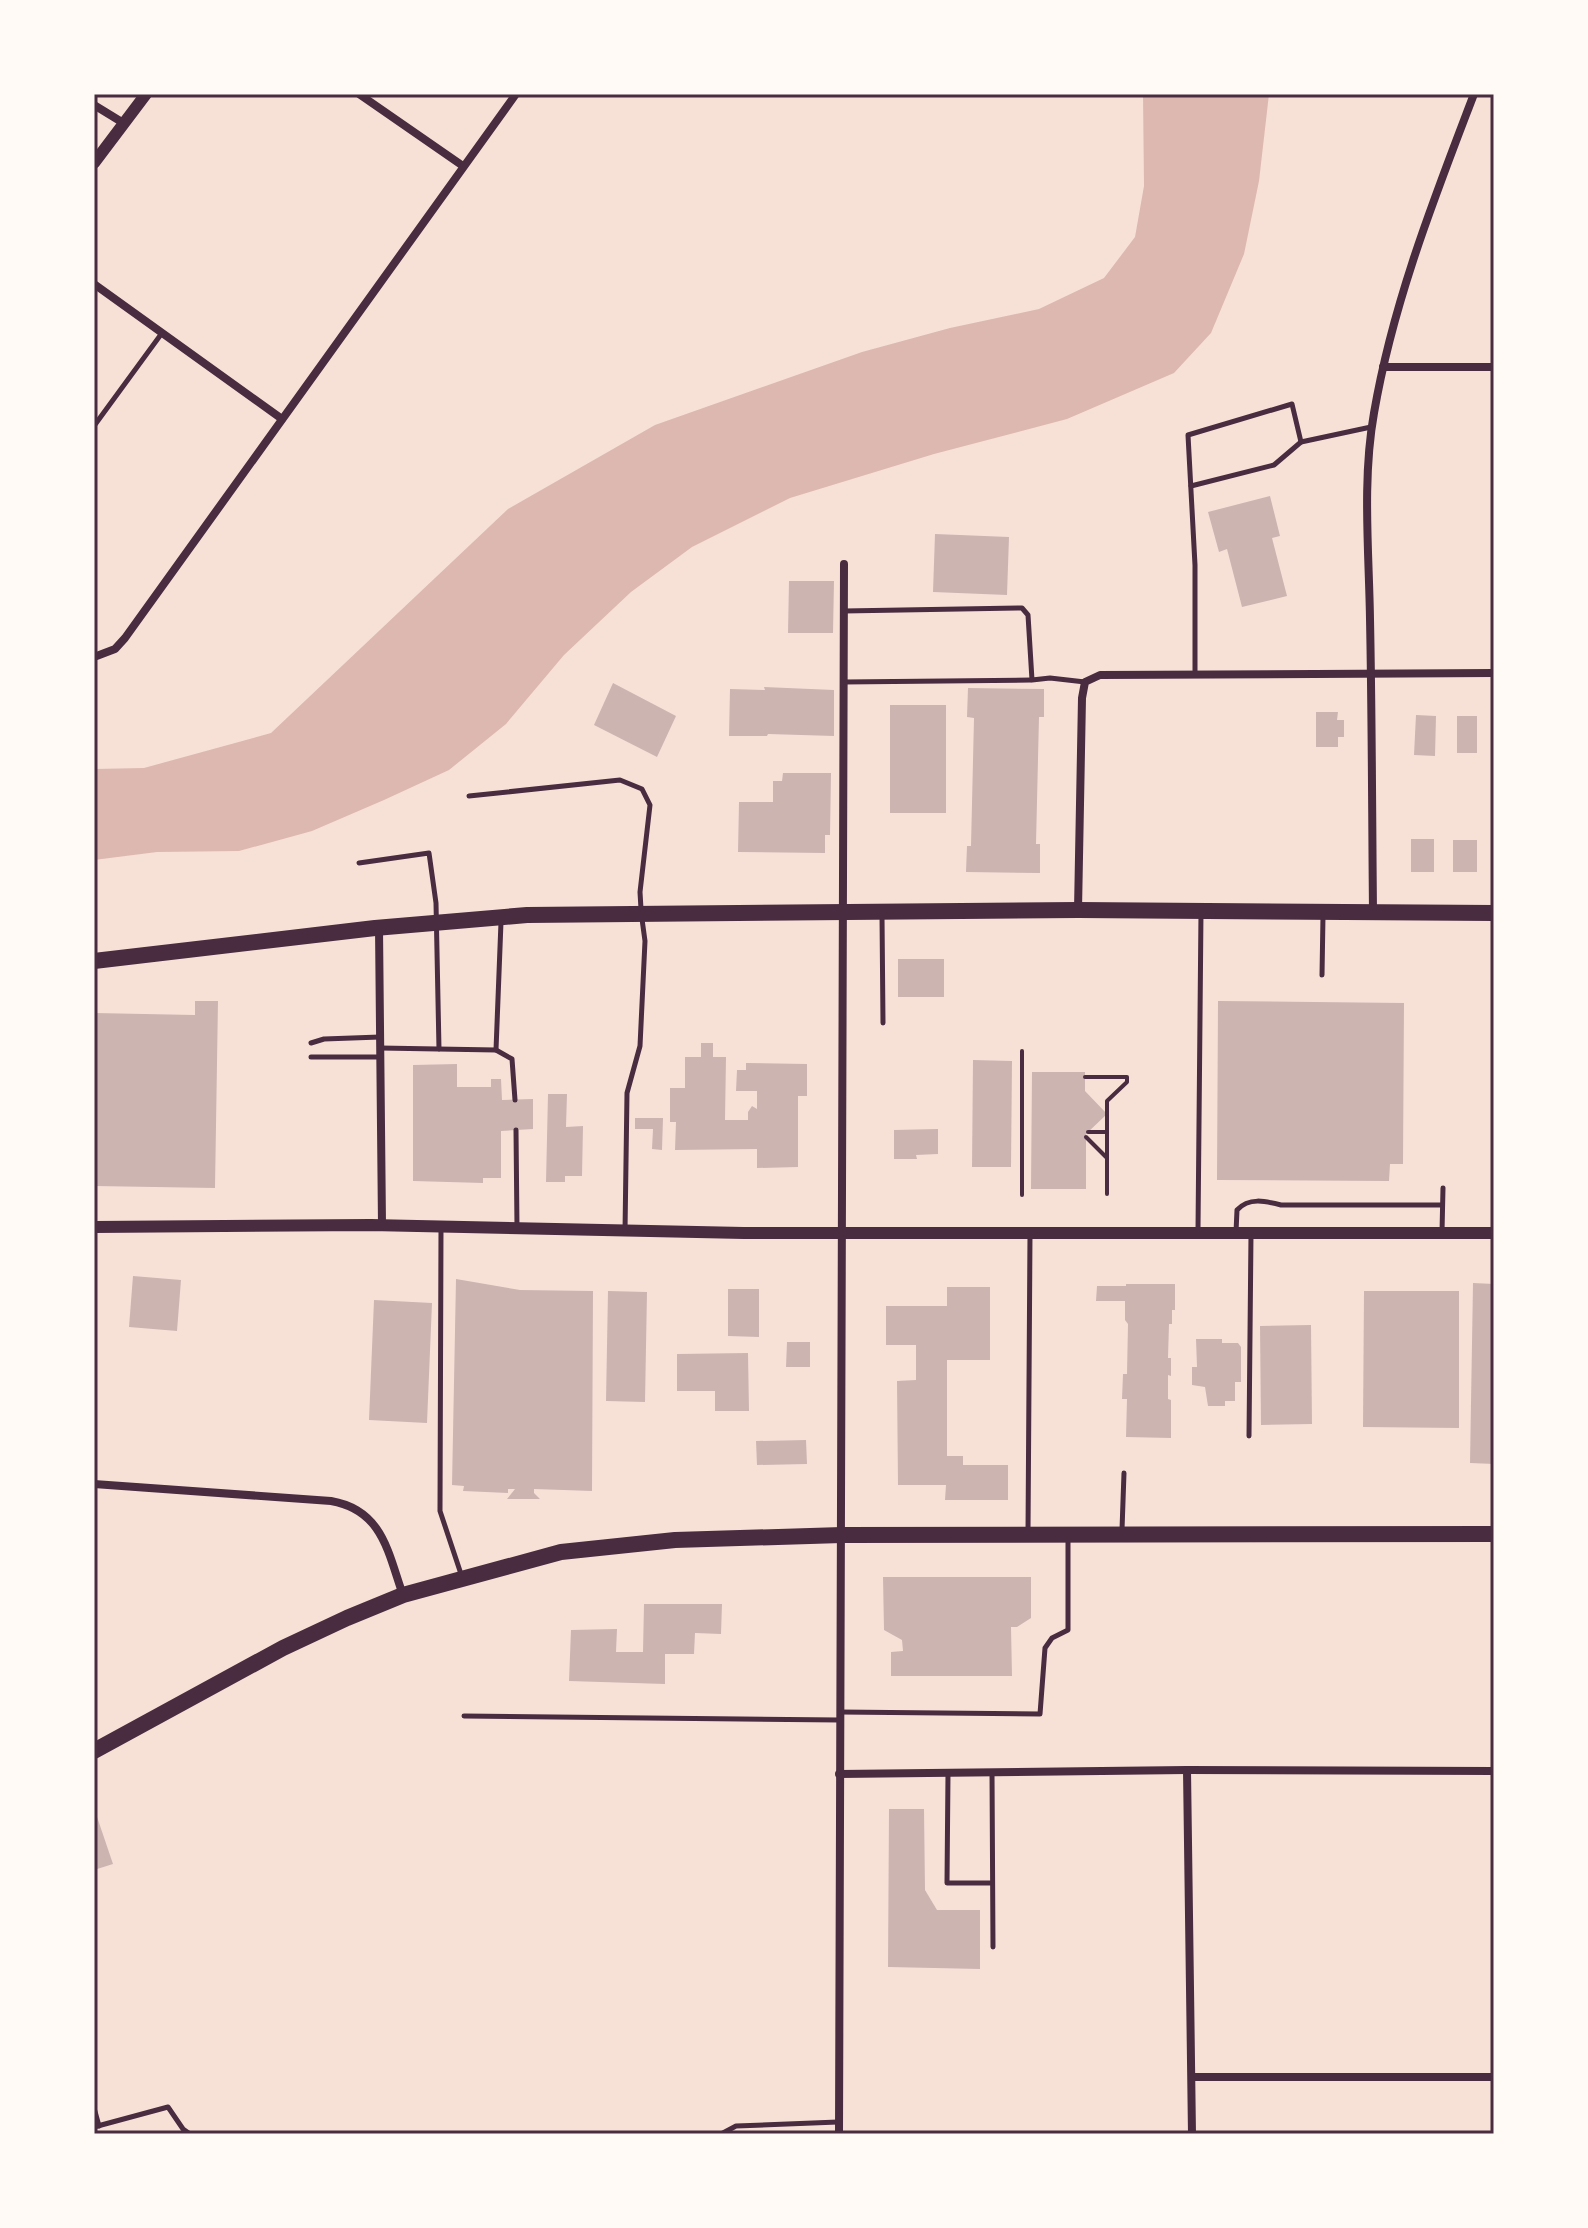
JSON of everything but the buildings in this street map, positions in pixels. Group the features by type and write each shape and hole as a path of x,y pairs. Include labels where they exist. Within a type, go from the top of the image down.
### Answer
{"main road":[{"path":"94,961 501,917 1078,910 1494,913"},
{"path":"94,1751 283,1648 403,1595 561,1552 675,1540 842,1535 1494,1534"}],"street":[{"path":"94,163 146,94"},
{"path":"359,94 463,166"},
{"path":"96,657 115,649 125,638 516,94"},
{"path":"1373,912 1368,509 1372,427 1390,335 1419,238 1474,94"},
{"path":"94,105 125,124"},
{"path":"94,284 282,419"},
{"path":"1383,367 1494,367"},
{"path":"839,2134 844,564"},
{"path":"1078,910 1082,698 1085,682 1100,675 1494,673"},
{"path":"379,928 382,1225"},
{"path":"94,1227 382,1225 843,1234 1494,1233"},
{"path":"94,1484 331,1501 354,1508 379,1529 403,1595"},
{"path":"839,1774 1187,1770 1494,1771"},
{"path":"1187,1770 1192,2134"},
{"path":"1192,2077 1494,2077"}],"lane":[{"path":"94,426 162,333"},
{"path":"1195,675 1195,565 1188,435 1292,404 1301,442"},
{"path":"1191,486 1274,465 1301,442 1372,427"},
{"path":"844,611 1022,608 1028,615 1032,680"},
{"path":"844,682 1050,678 1085,682"},
{"path":"469,796 620,780 642,789 650,805 640,892 645,941 640,1046 627,1093 625,1232"},
{"path":"359,863 429,853 437,923 439,1049"},
{"path":"1198,1233 1201,911"},
{"path":"1322,975 1323,912"},
{"path":"882,913 883,1023"},
{"path":"496,1050 501,917"},
{"path":"311,1043 324,1039 380,1037"},
{"path":"311,1057 439,1049 496,1050 512,1059 515,1100"},
{"path":"516,1130 517,1229"},
{"path":"1442,1233 1443,1188"},
{"path":"1236,1233 1237,1210 1243,1204 1255,1201 1281,1205 1442,1205"},
{"path":"441,1227 440,1511 462,1578"},
{"path":"1028,1535 1030,1233"},
{"path":"1249,1436 1251,1233"},
{"path":"1122,1535 1124,1473"},
{"path":"464,1716 1040,1714 1045,1648 1052,1638 1068,1630 1068,1535"},
{"path":"992,1772 993,1947"},
{"path":"948,1773 947,1883 992,1883"},
{"path":"94,2108 96,2126 168,2107 190,2134"},
{"path":"721,2134 736,2126 839,2122"}],"path":[{"path":"1022,1051 1022,1195"},
{"path":"1085,1077 1127,1077 1127,1082 1107,1101 1107,1194"},
{"path":"1107,1132 1088,1136 1107,1159"}],"shaded area":[{"path":"1143,94 1269,94 1259,181 1244,254 1211,333 1174,373 1067,419 934,454 790,498 692,547 631,592 564,655 506,724 449,770 384,800 312,831 239,851 157,852 94,860 94,769 144,768 271,733 508,509 655,425 862,352 950,328 1039,309 1104,278 1135,237 1144,186"}]}
